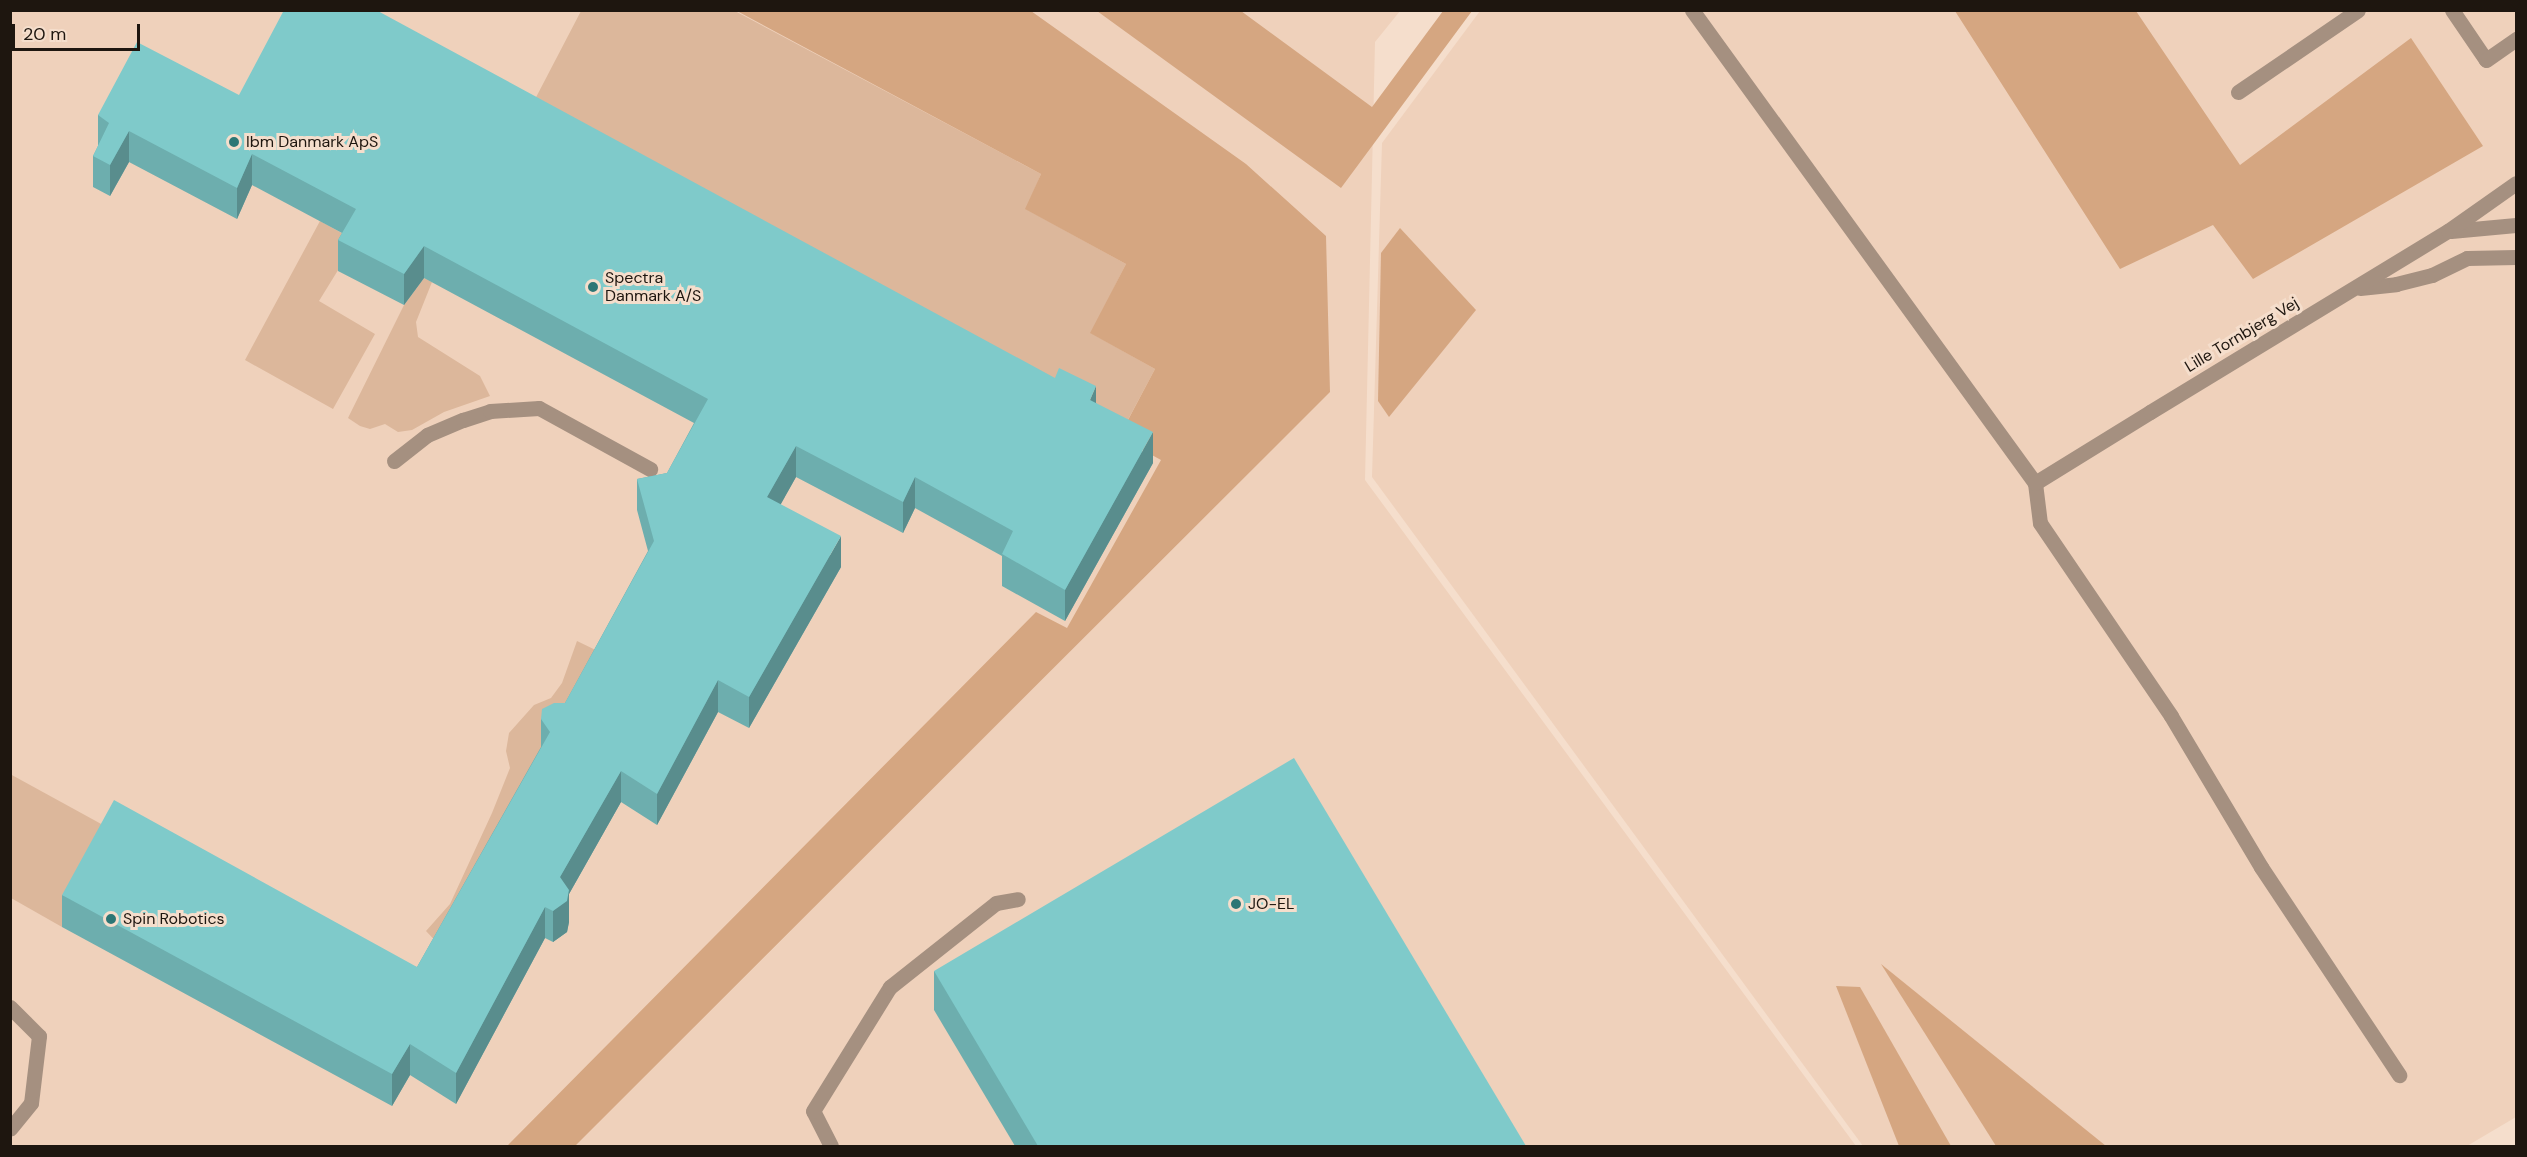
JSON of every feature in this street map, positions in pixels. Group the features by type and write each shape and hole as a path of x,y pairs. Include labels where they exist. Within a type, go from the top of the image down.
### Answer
{"street":[{"path":"1692,10 2035,483 2040,523 2171,716 2261,867 2399,1075"},
{"path":"2238,92 2358,10"},
{"path":"2452,10 2486,60 2517,39"},
{"name":"Lille Tornbjerg Vej","path":"2035,483 2448,231 2517,183"},
{"name":"Lille Tornbjerg Vej","path":"2448,231 2517,225"},
{"name":"Lille Tornbjerg Vej","path":"2354,288 2396,284 2432,275 2467,258 2517,257"},
{"path":"394,461 427,435 463,420 490,411 539,408 650,469"},
{"path":"831,1146 813,1111 890,987 996,903 1018,899"},
{"path":"10,1007 39,1036 31,1103 10,1129"}],"shaded area":[{"path":"10,11 1400,11 1375,42 1365,480 1856,1146 11,1146"},
{"path":"581,11 735,11 1041,174 1026,209 1126,264 1091,333 1155,369 1115,444 532,105"},
{"path":"737,11 1031,11 1246,164 1326,236 1330,392 575,1146 507,1146 1036,612 1067,628 1161,460 1119,437 1155,369 1090,333 1126,264 1025,209 1041,174"},
{"path":"1097,11 1241,11 1372,107 1443,11 1472,11 1341,188"},
{"path":"1480,11 2516,11 2516,1117 2467,1146 1863,1146 1372,477 1382,143"},
{"path":"1955,11 2136,11 2240,165 2411,38 2483,146 2253,279 2213,225 2120,269"},
{"path":"320,221 356,241 319,301 375,334 333,409 245,360"},
{"path":"1400,228 1476,310 1389,417 1378,401 1381,253"},
{"path":"424,278 432,282 416,322 418,337 480,376 490,396 444,412 412,430 398,432 385,424 370,429 360,426 348,418 404,305"},
{"path":"577,641 608,656 541,751 444,950 426,931 450,904 492,813 510,768 506,751 509,733 534,705 551,698 562,683"},
{"path":"10,774 114,831 62,927 11,898"},
{"path":"1881,964 2106,1146 1996,1146"},
{"path":"1836,986 1860,987 1951,1146 1899,1146"}],"building":[{"path":"284,10 376,10 1055,378 1059,368 1096,386 1090,400 1153,432 1065,590 1002,554 1013,531 915,477 903,502 796,446 767,497 841,536 749,697 718,680 657,794 621,771 560,877 569,890 567,901 553,911 545,907 456,1073 410,1044 392,1074 62,895 114,800 417,967 550,732 541,719 542,709 554,703 565,703 654,541 637,479 667,473 708,399 424,246 404,274 338,240 356,209 252,154 237,188 129,131 110,165 93,156 109,123 98,115 137,42 239,95"},
{"name":"JO-EL","path":"1294,758 1526,1146 1038,1146 934,971"}],"place":[{"name":"Ibm Danmark ApS","path":"234,142"},
{"name":"Spectra Danmark A/S","path":"593,287"},
{"name":"JO-EL","path":"1236,904"},
{"name":"Spin Robotics","path":"111,919"}]}
